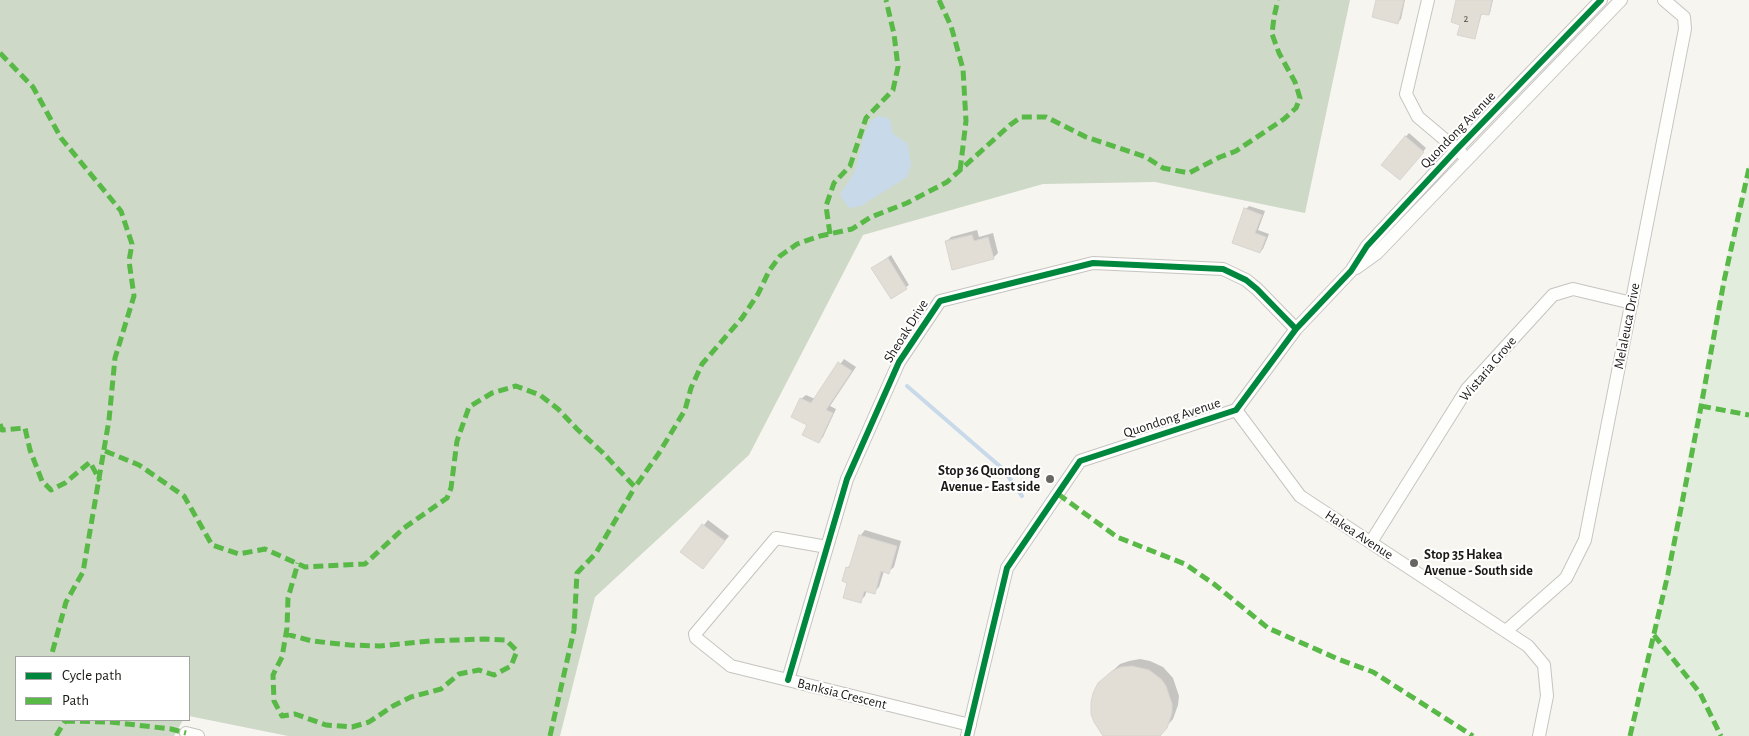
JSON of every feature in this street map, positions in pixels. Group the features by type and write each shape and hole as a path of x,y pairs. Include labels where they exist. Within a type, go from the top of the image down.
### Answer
{"street":[{"path":"1428,0 1406,94 1418,117 1467,159"},
{"name":"Quondong Avenue","path":"1351,271 1366,246 1601,0"},
{"name":"Quondong Avenue","path":"969,731 1007,568 1080,462 1236,410 1296,329 1351,271 1377,253 1621,0"},
{"name":"Melaleuca Drive","path":"1506,631 1566,578 1585,540 1685,29 1684,17 1664,0"},
{"name":"Sheoak Drive","path":"788,680 847,478 899,362 940,301 1093,263 1223,269 1246,280 1257,289 1296,329"},
{"name":"Wistaria Grove","path":"1370,542 1467,390 1553,295 1572,289 1632,303"},
{"name":"Hakea Avenue","path":"1236,410 1300,496 1528,646 1544,665 1547,696 1539,736"},
{"name":"Banksia Crescent","path":"827,547 776,538 695,634 696,638 731,666 788,680 969,731"}],"green space":[{"path":"0,0 1350,0 1305,213 1155,182 1043,184 863,235 749,455 595,597 560,736 288,736 190,716 190,656 15,656 15,721 182,721 174,736 0,736"},
{"path":"1749,164 1749,736 1630,736 1654,635 1722,281"}],"water":[{"path":"879,116 890,119 893,134 908,144 911,165 907,177 861,206 849,208 840,195 855,171 865,132 871,120"}],"building":[{"path":"1376,0 1404,0 1398,24 1372,17"},
{"path":"1456,0 1492,0 1489,15 1481,14 1475,39 1457,35 1460,25 1451,22"},
{"path":"1405,136 1424,152 1400,180 1381,165"},
{"path":"1244,208 1262,215 1255,233 1266,237 1260,253 1232,243"},
{"path":"972,235 974,241 988,237 994,259 952,270 945,241"},
{"path":"888,258 907,289 891,299 871,268"},
{"path":"838,362 852,371 826,410 833,413 819,443 802,435 807,425 791,417 800,398 811,403"},
{"path":"702,524 725,541 703,569 680,552"},
{"path":"859,535 897,546 889,574 881,571 875,594 864,591 861,603 843,598 847,583 842,581 846,567 849,568"},
{"path":"1132,666 1149,670 1161,679 1166,686 1172,704 1172,713 1167,728 1160,736 1103,736 1091,714 1093,693 1098,683 1112,671 1121,667"}],"waterway":[{"path":"907,386 1003,469 1022,496"}],"marked path":[{"path":"830,234 826,206 834,183 850,166 866,118 893,90 898,67 894,34 886,0"},
{"path":"939,0 951,26 963,69 966,121 960,171"},
{"path":"105,451 139,465 184,496 212,545 239,554 265,549 305,567 365,564 404,528 447,498 451,488 457,441 469,407 492,393 516,386 540,395 558,409 635,487 659,453 685,410 691,388 702,364 742,318 758,294 769,271 780,256 797,244 820,236 852,229 871,217 907,203 947,182 1021,117 1046,117 1086,137 1146,157 1163,168 1189,173 1236,151 1284,119 1296,108 1300,98 1295,82 1279,53 1272,34 1278,0"},
{"path":"0,53 33,87 61,138 121,211 132,244 129,261 134,296 115,358 109,420 83,572 66,602 51,656"},
{"path":"1630,736 1668,574 1724,281 1749,168"},
{"path":"1701,406 1749,415"},
{"path":"0,424 2,430 25,428 30,450 42,481 51,490 65,483 90,462 100,481"},
{"path":"550,736 574,630 577,573 596,553 635,487"},
{"path":"1058,494 1117,537 1185,564 1214,584 1268,628 1338,659 1373,672 1473,736"},
{"path":"286,634 312,641 380,646 430,641 506,640 517,651 511,666 494,675 479,670 459,674 441,689 411,697 369,722 352,727 326,725 295,714 282,716 274,701 273,675 282,657 287,628 288,598 298,563"},
{"path":"1654,635 1700,693 1721,736"},
{"path":"65,721 110,722 171,729 186,733"},
{"path":"56,736 65,721"}],"cycle path":[{"path":"967,736 1007,568 1080,461 1236,410 1296,329 1351,271 1367,246 1457,149 1601,0"},
{"path":"788,680 847,479 899,362 940,301 1093,263 1223,269 1246,280 1257,289 1296,329"}],"place":[{"name":"Stop 36 Quondong Avenue - East side","path":"1050,479"},
{"name":"Stop 35 Hakea Avenue - South side","path":"1414,563"}]}
